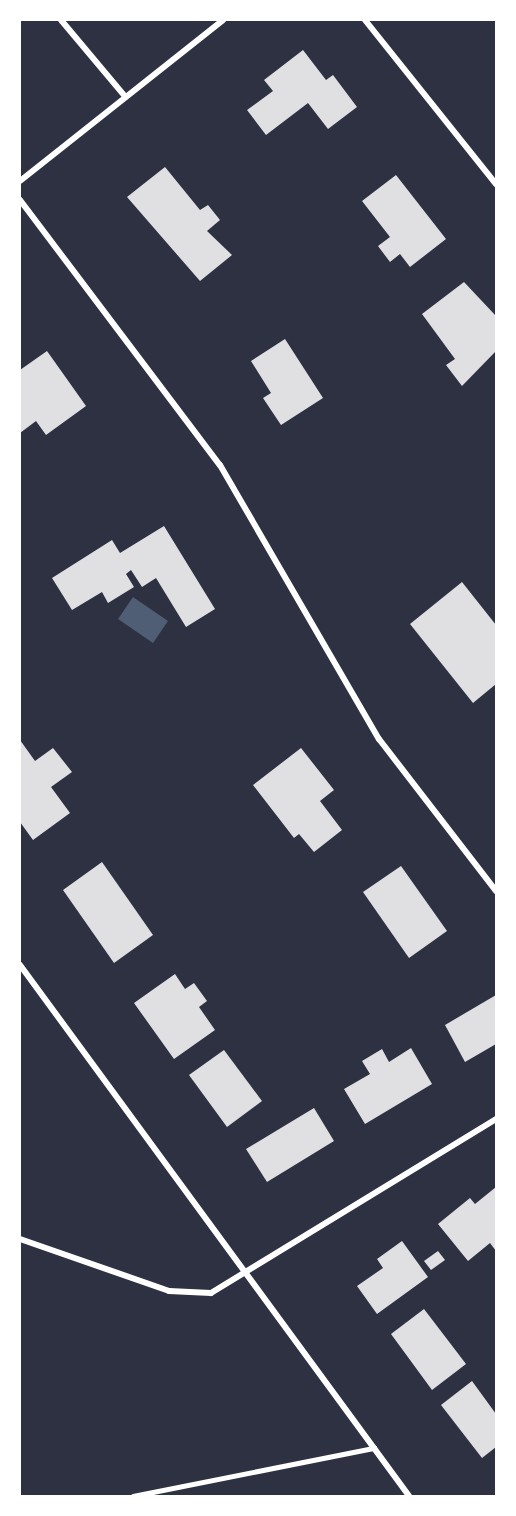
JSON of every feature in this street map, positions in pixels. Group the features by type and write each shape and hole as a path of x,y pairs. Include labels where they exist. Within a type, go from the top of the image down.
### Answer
{"street":[{"path":"62,20 123,94"},
{"path":"20,181 123,94 223,20"},
{"path":"365,20 496,184"},
{"path":"20,200 220,465 379,738 496,891"},
{"path":"20,965 249,1272 409,1497"},
{"path":"20,1239 169,1291 211,1293 249,1272 496,1119"}],"lane":[{"path":"132,1497 374,1448"}],"water":[{"path":"133,597 168,621 153,643 118,619"}],"building":[{"path":"303,50 326,80 333,75 357,107 328,129 308,103 266,135 247,110 273,91 264,80"},
{"path":"165,167 200,210 208,205 220,220 207,231 232,255 200,281 127,197"},
{"path":"396,175 446,239 410,267 400,254 390,262 378,246 390,237 362,201"},
{"path":"464,282 496,316 496,351 462,386 446,365 455,359 422,314"},
{"path":"285,339 323,398 281,425 263,398 271,393 251,361"},
{"path":"47,351 86,406 46,435 36,421 20,433 20,370"},
{"path":"164,526 215,609 186,627 156,578 142,587 131,570 126,574 134,587 108,603 102,592 72,610 52,578 112,540 120,553"},
{"path":"462,582 496,625 496,684 473,703 410,624"},
{"path":"20,740 35,761 53,748 72,772 51,787 70,813 33,840 20,822"},
{"path":"301,748 334,790 320,801 342,830 314,852 299,834 294,838 253,785"},
{"path":"102,862 153,935 114,963 63,890"},
{"path":"401,866 447,931 409,958 363,892"},
{"path":"175,974 185,989 194,983 207,1001 199,1007 215,1030 174,1059 134,1003"},
{"path":"496,995 496,1044 465,1062 445,1025"},
{"path":"411,1048 432,1084 365,1124 344,1089 370,1074 362,1061 382,1049 389,1062"},
{"path":"224,1050 262,1101 227,1127 189,1075"},
{"path":"314,1108 334,1141 267,1182 246,1149"},
{"path":"496,1187 496,1251 490,1243 468,1261 438,1224 470,1198 475,1204"},
{"path":"402,1241 428,1277 377,1314 357,1286 383,1268 377,1259"},
{"path":"438,1251 445,1260 431,1270 424,1261"},
{"path":"424,1309 466,1364 432,1390 391,1334"},
{"path":"472,1381 496,1414 496,1447 482,1458 441,1405"}]}
